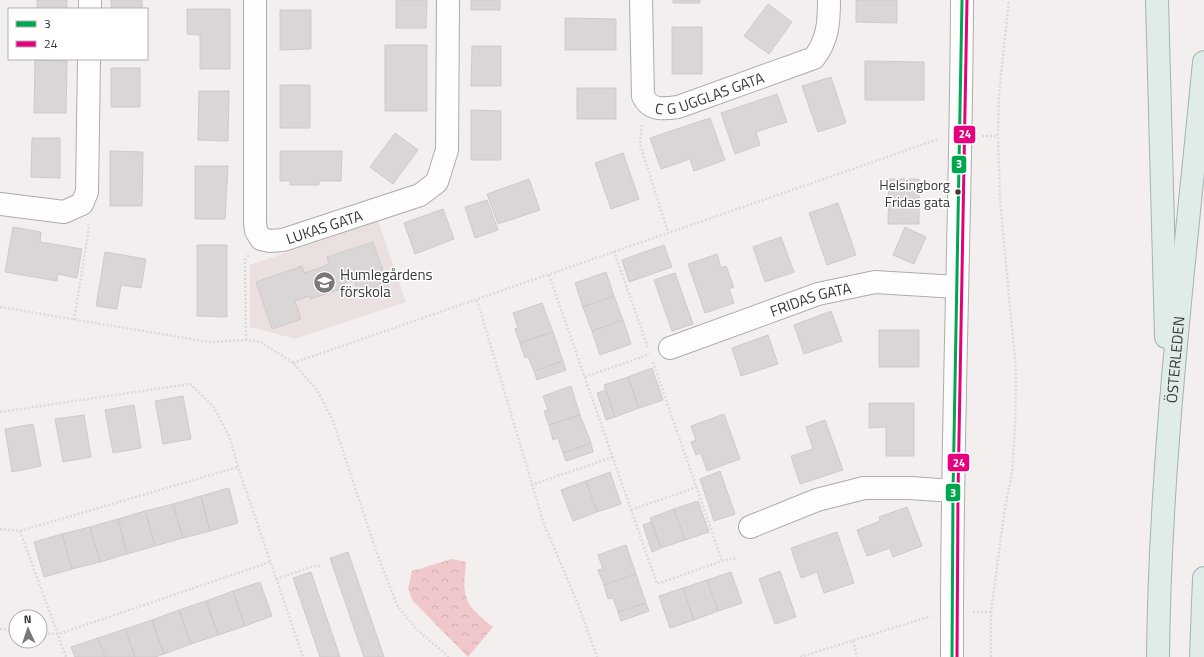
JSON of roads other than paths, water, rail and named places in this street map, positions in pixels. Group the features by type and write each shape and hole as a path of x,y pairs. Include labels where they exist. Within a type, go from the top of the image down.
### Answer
{"main road":[{"path":"1157,0 1169,434"},
{"name":"ÖSTERLEDEN","path":"1158,657 1162,534 1169,434 1204,62"},
{"path":"1201,657 1204,578"}],"street":[{"name":"LUKAS GATA","path":"255,0 255,222 256,231 261,239 270,241 290,237 420,195 437,182 447,150 448,0"},
{"name":"C G UGGLAS GATA","path":"641,0 643,96 646,102 652,107 665,109 678,107 814,58 823,46 829,25 829,0"},
{"path":"952,657 953,491 961,136 962,0"},
{"path":"0,204 64,212 82,204 87,192 89,60"},
{"name":"FRIDAS GATA","path":"660,351 818,294 875,282 957,287"},
{"path":"750,527 818,500 864,488 910,488 953,491"}],"place":[{"name":"Helsingborg Fridas gata","path":"958,192"},
{"name":"Humlegårdens förskola","path":"325,283"}]}
